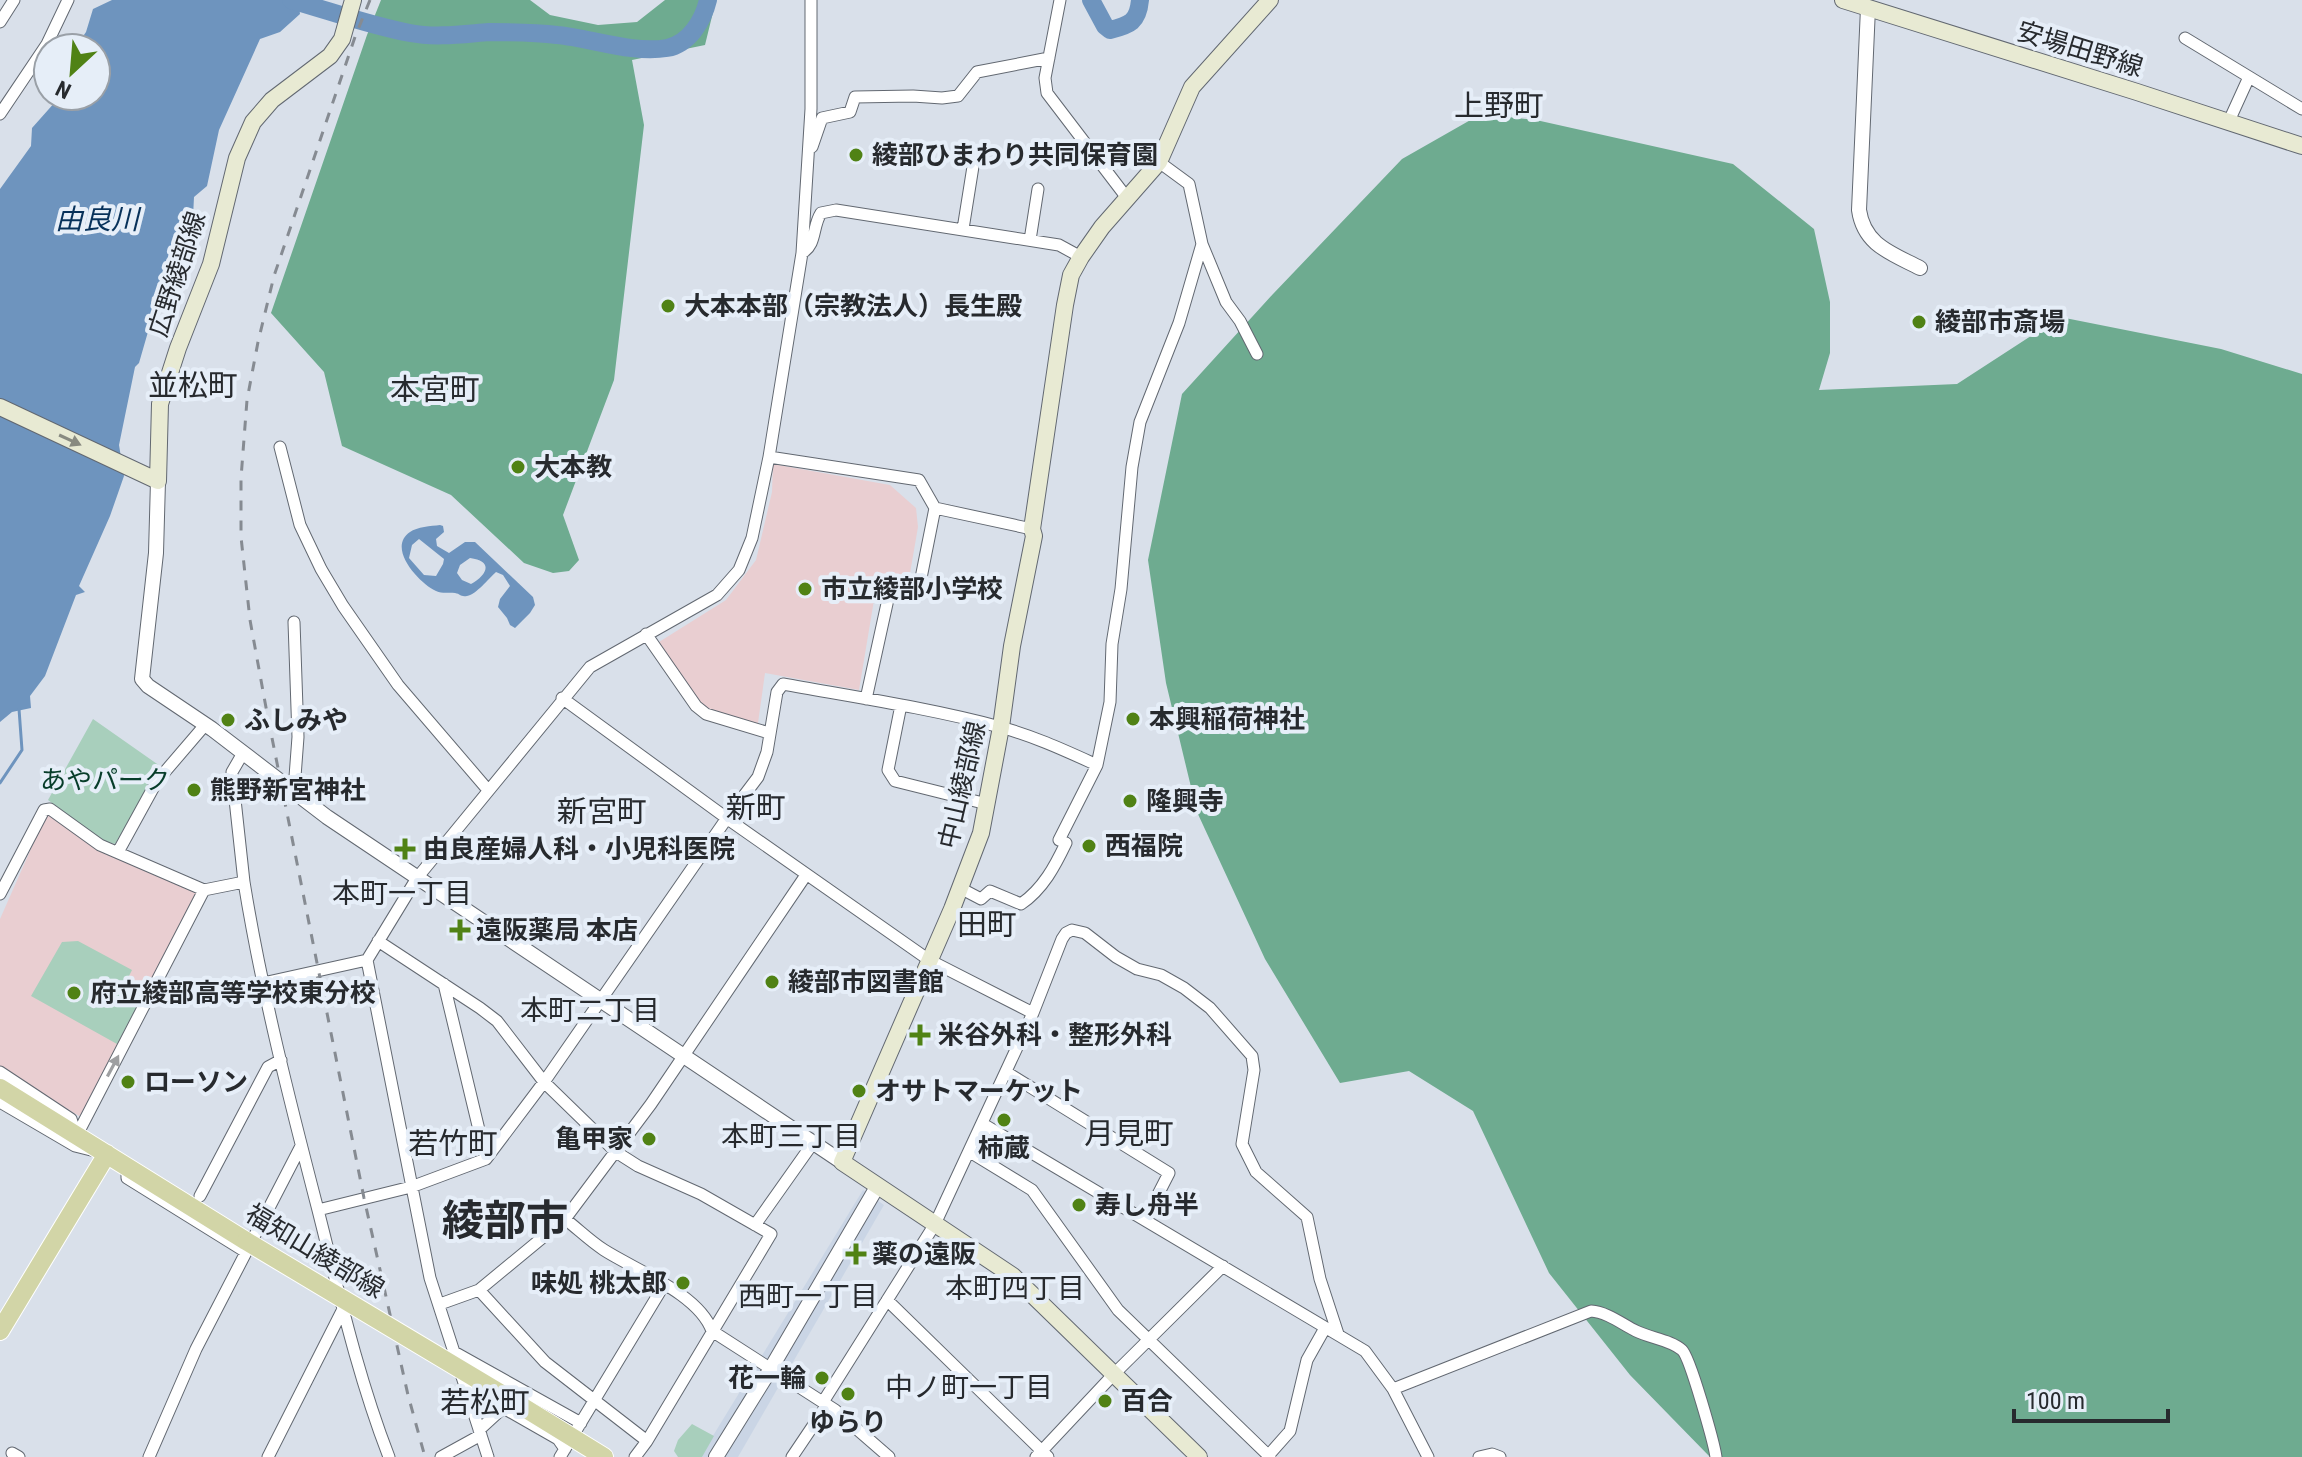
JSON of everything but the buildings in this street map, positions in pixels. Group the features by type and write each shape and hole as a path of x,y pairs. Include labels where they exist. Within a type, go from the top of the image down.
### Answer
{"main road":[{"name":"安場田野線","path":"1843,0 2302,146"},
{"name":"中山綾部線","path":"842,1162 981,833 1034,536 1032,529 1071,275 1102,227 1159,162 1192,87 1265,2"},
{"name":"広野綾部線","path":"158,481 160,404 211,264 237,158 253,122 272,100 337,48 349,13"},
{"path":"0,407 158,481"},
{"name":"福知山綾部線","path":"0,1088 127,1166 246,1246 570,1442 604,1457"},
{"path":"0,1331 107,1154"},
{"path":"842,1162 1013,1276 1199,1457"}],"street":[{"path":"0,22 14,0"},
{"path":"0,114 47,44 68,0"},
{"path":"488,1457 430,1278 367,960 417,878 590,667 717,595 739,570 752,538 769,457 802,253 811,109 811,0"},
{"path":"1060,0 1045,78 1047,93 1127,198"},
{"path":"1868,8 1859,210 1861,224 1879,246 1920,268"},
{"path":"2185,38 2302,109"},
{"path":"808,154 822,118 850,112 855,97 958,96 977,72 1049,58"},
{"path":"2229,121 2249,77"},
{"path":"963,229 975,154"},
{"path":"1159,162 1189,184 1202,244 1226,302 1257,354"},
{"path":"1030,240 1038,189"},
{"path":"802,253 814,240 814,222 821,213 836,210 1059,245 1081,257"},
{"path":"960,888 981,899 990,891 1021,904 1033,896 1053,869 1066,843 1059,840 1097,765 1110,702 1112,644 1140,422 1179,323 1202,244"},
{"path":"280,447 300,525 343,606 398,685 488,790"},
{"path":"769,457 919,480 935,508 918,593 890,590 866,699"},
{"path":"158,481 156,553 142,679 148,686 327,817 842,1162"},
{"path":"935,508 1032,529"},
{"path":"294,622 298,737 294,790"},
{"path":"646,634 696,706 706,714 769,733"},
{"path":"318,1210 411,1187 486,1159 544,1082 758,777 767,752 777,692 783,684 1001,727 1097,765"},
{"path":"562,698 929,960 1033,1013"},
{"path":"901,705 888,770 895,781 987,804"},
{"path":"118,852 157,781 205,725"},
{"path":"243,753 232,772 254,943 343,1309 371,1409 389,1457"},
{"path":"0,894 44,810 50,809 100,845 204,890 244,882"},
{"path":"440,1304 479,1290 565,1219 616,1152 806,875"},
{"path":"77,1135 204,890"},
{"path":"792,1457 935,1224 1033,1013 1062,939 1072,930 1085,933 1137,969 1161,975 1184,988 1210,1008 1252,1056 1254,1070 1242,1144 1256,1172 1307,1217 1320,1279 1338,1334"},
{"path":"378,941 497,1021 544,1082 616,1152 638,1166 701,1194 771,1234 635,1457"},
{"path":"263,983 367,960"},
{"path":"444,984 486,1159"},
{"path":"200,1196 268,1067 281,1060"},
{"path":"0,1072 71,1119 77,1135"},
{"path":"1006,1072 1169,1173 1145,1220"},
{"path":"0,1102 75,1146 107,1154"},
{"path":"983,1124 1365,1351 1393,1389 1428,1457"},
{"path":"755,1225 813,1143"},
{"path":"149,1457 196,1349 246,1246 301,1146"},
{"path":"970,1152 1032,1190 1118,1310 1268,1456 1290,1431 1307,1360 1325,1328"},
{"path":"716,1457 877,1187"},
{"path":"565,1219 602,1248 687,1298 708,1320 712,1331 825,1404 889,1457"},
{"path":"887,1300 1042,1455 1113,1375 1223,1266"},
{"path":"454,1352 570,1442 664,1285"},
{"path":"479,1290 545,1362 647,1441"},
{"path":"268,1457 343,1309"},
{"path":"1393,1389 1591,1311 1600,1312 1684,1351 1716,1457"},
{"path":"441,1457 480,1433 504,1402 465,1386"},
{"path":"1479,1457 1492,1454 1500,1457"}],"shaded area":[{"name":"市立綾部小学校","path":"773,464 890,485 916,508 918,527 909,579 878,576 859,690 765,673 758,723 737,721 691,700 656,656 659,642 726,600 756,560 772,492"},
{"name":"府立綾部高等学校東分校","path":"49,814 108,855 196,893 198,898 85,1111 79,1116 0,1068 0,919"},
{"path":"863,1190 884,1205 738,1457 700,1457"}],"green space":[{"path":"381,0 530,0 550,15 598,25 637,22 665,0 716,0 705,45 632,60 644,125 614,380 563,515 579,560 569,571 553,573 524,563 451,495 342,446 324,372 271,313"},
{"path":"1481,114 1536,120 1733,164 1814,229 1830,302 1830,353 1819,390 1957,384 2060,317 2221,349 2302,374 2302,1457 1710,1457 1630,1375 1549,1273 1473,1111 1409,1071 1340,1083 1265,959 1197,812 1166,683 1148,560 1182,394 1402,159"},
{"name":"あやパーク","path":"93,719 160,766 115,844 101,840 48,800"},
{"path":"78,941 132,970 128,978 147,988 117,1044 31,996 62,942"},
{"path":"692,1424 714,1436 702,1457 678,1457 674,1451 678,1440"}],"water":[{"name":"由良川","path":"112,0 298,0 300,14 280,32 260,39 219,130 207,186 194,197 192,237 175,287 152,297 154,311 139,363 135,367 119,445 124,476 79,586 85,592 76,595 45,676 30,696 31,708 12,712 0,722 0,189 31,146 32,128 46,112 112,112 112,32 86,32 93,9"},
{"path":"440,525 444,532 436,539 437,546 449,553 465,542 475,542 533,597 535,605 515,628 498,607 510,586 503,575 496,572 475,592 465,596 436,591 408,565 403,556 404,539 413,530","holes":["419,539 444,559 436,576 424,575 409,558 412,545","470,558 483,562 486,569 471,584 462,580 457,573 460,565"]}],"waterway":[{"path":"291,0 380,26 420,34 540,33 640,49 667,48 682,42 699,23 708,0"},
{"path":"1091,0 1110,30 1132,21 1140,0"},
{"path":"0,783 22,750 19,709"}],"railway":[{"path":"370,0 274,276 258,342 247,400 241,478 241,537 250,620 267,713 364,1198 425,1457"}],"place":[{"name":"綾部ひまわり共同保育園","path":"856,155"},
{"name":"大本本部（宗教法人）長生殿","path":"668,306"},
{"name":"綾部市斎場","path":"1919,322"},
{"name":"大本教","path":"518,467"},
{"name":"市立綾部小学校","path":"805,589"},
{"name":"本興稲荷神社","path":"1133,719"},
{"name":"ふしみや","path":"228,720"},
{"name":"熊野新宮神社","path":"194,790"},
{"name":"隆興寺","path":"1130,801"},
{"name":"西福院","path":"1089,846"},
{"name":"由良産婦人科・小児科医院","path":"405,849"},
{"name":"遠阪薬局 本店","path":"460,930"},
{"name":"綾部市図書館","path":"772,982"},
{"name":"府立綾部高等学校東分校","path":"74,993"},
{"name":"米谷外科・整形外科","path":"920,1035"},
{"name":"ローソン","path":"128,1082"},
{"name":"オサトマーケット","path":"859,1091"},
{"name":"柿蔵","path":"1004,1120"},
{"name":"亀甲家","path":"649,1139"},
{"name":"寿し舟半","path":"1079,1205"},
{"name":"薬の遠阪","path":"856,1254"},
{"name":"味処 桃太郎","path":"683,1283"},
{"name":"花一輪","path":"822,1378"},
{"name":"ゆらり","path":"848,1394"},
{"name":"百合","path":"1105,1401"}],"district":[{"name":"上野町","path":"1499,106"},
{"name":"並松町","path":"193,386"},
{"name":"本宮町","path":"435,390"},
{"name":"新町","path":"756,808"},
{"name":"新宮町","path":"602,812"},
{"name":"本町一丁目","path":"402,893"},
{"name":"田町","path":"987,925"},
{"name":"本町二丁目","path":"590,1010"},
{"name":"月見町","path":"1129,1134"},
{"name":"本町三丁目","path":"791,1136"},
{"name":"若竹町","path":"453,1144"},
{"name":"綾部市","path":"505,1220"},
{"name":"本町四丁目","path":"1015,1288"},
{"name":"西町一丁目","path":"808,1296"},
{"name":"中ノ町一丁目","path":"969,1387"},
{"name":"若松町","path":"485,1403"}]}
